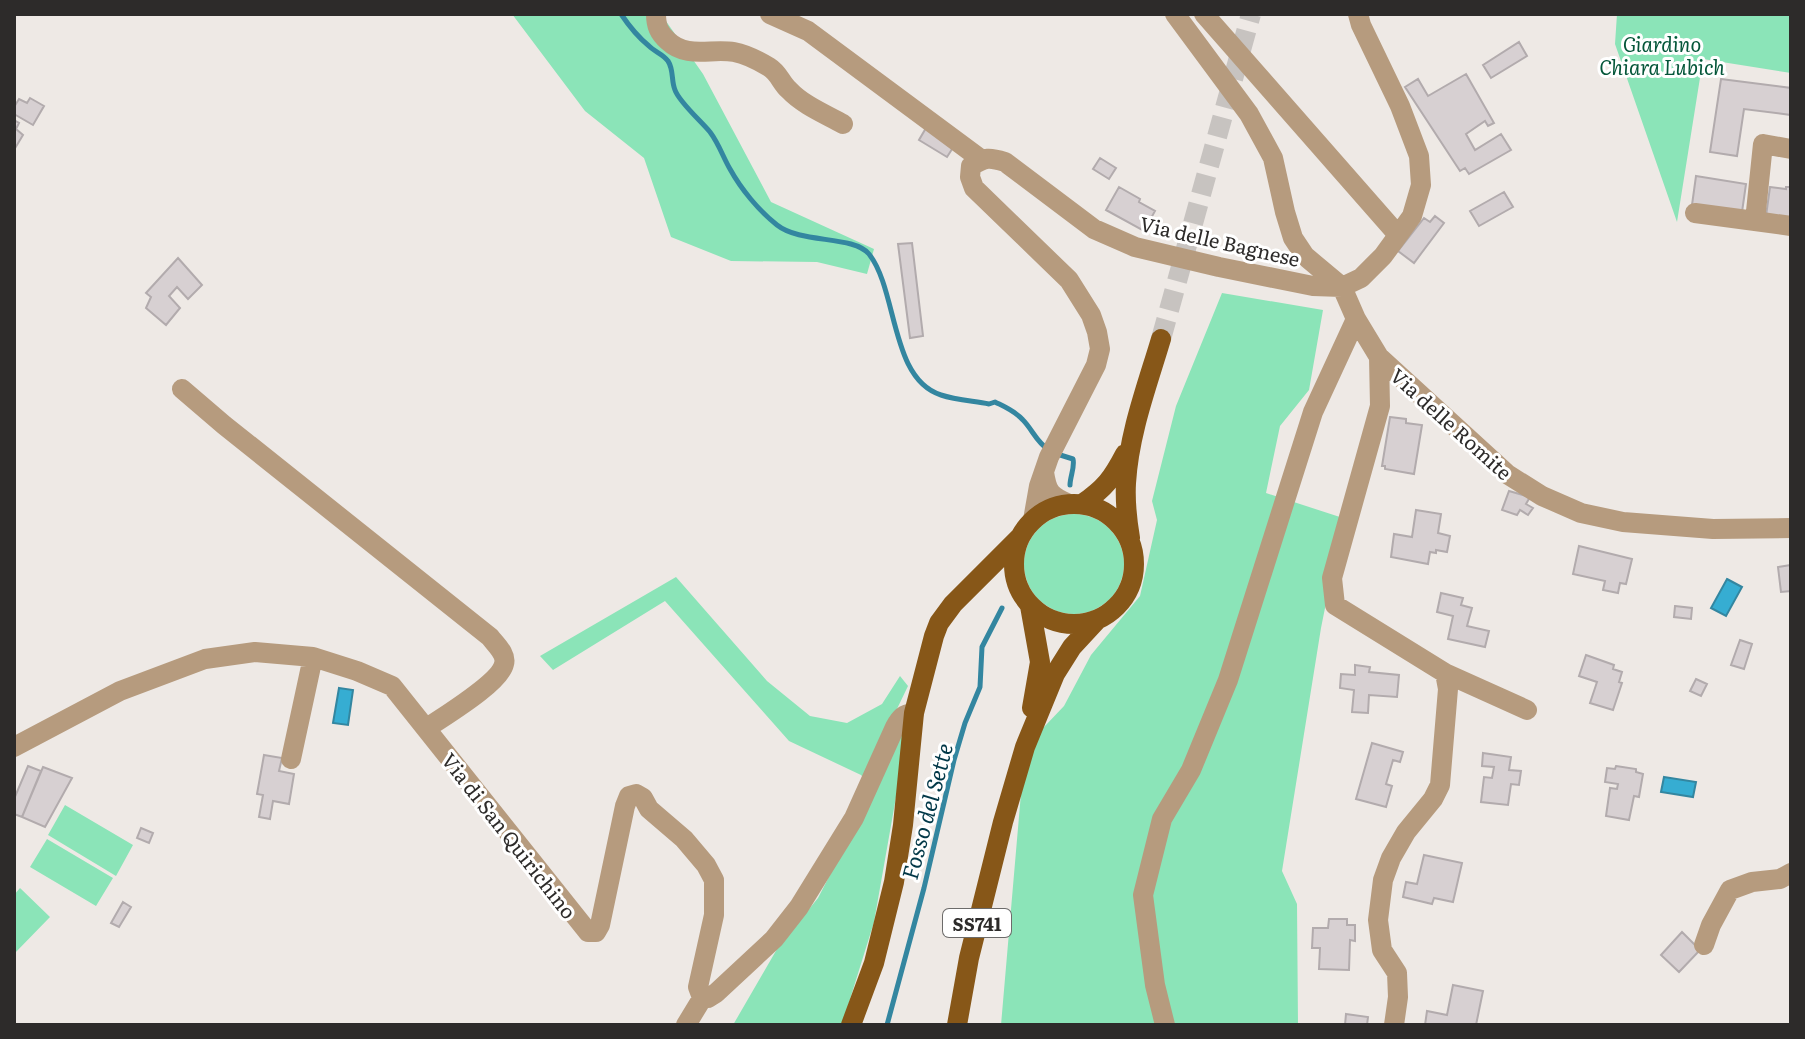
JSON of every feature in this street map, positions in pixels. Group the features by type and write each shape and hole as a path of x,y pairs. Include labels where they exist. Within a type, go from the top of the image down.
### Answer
{"main road":[{"name":"SS741","path":"957,1025 969,958 1025,747 1055,674 1072,647 1127,594 1133,576 1135,561 1126,511 1126,482 1132,439 1161,339"},
{"name":"SS741","path":"1025,747 1040,662 1025,600 1014,573 1020,537 1033,520 1053,508 1076,504 1100,491 1113,477 1132,439"},
{"path":"1076,504 1095,507 1111,516 1125,531 1130,542"},
{"path":"851,1025 874,963 894,882 914,713 939,623 953,604 1020,537"},
{"path":"972,586 995,584 1025,600 1044,617 1057,622 1070,625 1097,620"}],"street":[{"path":"656,14 656,26 677,49 696,53 734,52 765,65 806,103 843,124"},
{"name":"Via delle Bagnese","path":"770,14 808,31 982,160 991,157 1005,162 1094,229 1135,247 1297,283 1342,287"},
{"path":"1175,14 1249,114 1273,158 1293,238 1305,256 1342,287 1361,278 1383,256 1412,216 1421,185 1419,156 1400,106 1360,20"},
{"path":"1204,14 1398,235"},
{"path":"1755,221 1763,144 1791,149"},
{"path":"982,160 971,166 970,177 974,188 1069,280 1091,315 1100,349 1096,365 1047,464 1039,486 1033,520"},
{"path":"1695,213 1791,226"},
{"name":"Via delle Romite","path":"1342,287 1356,319 1379,357 1507,474 1542,496 1581,513 1623,522 1698,528 1791,528"},
{"path":"1165,1025 1155,985 1143,895 1162,819 1191,770 1228,680 1313,412 1356,319"},
{"path":"1379,357 1380,406 1332,578 1335,605 1445,673 1527,710"},
{"path":"182,389 490,637 503,653 504,664 495,680 427,728"},
{"path":"1047,464 1046,486 1049,492 1056,498 1076,504"},
{"name":"Via di San Quirichino","path":"14,747 120,691 205,659 255,652 313,657 357,671 392,686 588,932 596,932 600,925 629,796 636,794 643,798 649,809 684,839 706,865 714,880 714,915 698,987 703,997"},
{"path":"291,759 313,657"},
{"path":"1394,1025 1397,973 1382,950 1378,920 1383,880 1406,832 1433,799 1440,785 1448,689 1445,673"},
{"path":"686,1025 703,997 708,998 716,993 774,939 799,907 854,818 895,727 901,717 914,713"},
{"path":"1704,945 1730,890 1752,882 1780,879 1791,873"}],"green space":[{"path":"512,14 661,14 703,74 771,202 874,249 867,274 817,262 731,261 671,237 644,158 585,111"},
{"name":"Giardino Chiara Lubich","path":"1617,14 1791,14 1791,73 1703,59 1677,222 1615,44"},
{"path":"1222,293 1323,310 1309,390 1280,426 1266,493 1343,518 1321,628 1282,871 1297,904 1298,1025 1001,1025 1025,747 1064,706 1091,655 1140,596 1157,520 1152,501 1176,406"},
{"path":"1074,514 1102,522 1116,536 1124,564 1116,592 1102,606 1074,614 1046,606 1032,592 1024,564 1032,536 1046,522"},
{"path":"676,577 767,681 810,716 847,723 882,704 900,676 908,686 896,711 905,746 874,922 842,1025 733,1025 777,949 818,898 874,790 861,775 789,741 665,601 553,670 540,656"},
{"path":"65,805 133,845 116,876 48,835"},
{"path":"47,839 113,878 96,906 30,867"},
{"path":"20,888 50,917 14,954 14,895"}],"water":[{"path":"1727,579 1742,587 1726,616 1711,608"},
{"path":"339,688 353,690 348,725 333,723"},
{"path":"1664,777 1696,782 1693,797 1661,792"}],"building":[{"path":"1519,42 1527,56 1491,78 1483,65"},
{"path":"1466,74 1494,123 1488,126 1485,121 1466,134 1475,150 1501,134 1511,150 1469,174 1465,168 1460,171 1405,87 1418,79 1428,96"},
{"path":"1721,79 1791,88 1791,115 1744,109 1737,156 1710,152"},
{"path":"30,98 44,106 33,125 14,114 19,99 27,103"},
{"path":"14,120 19,123 16,129 23,135 14,150"},
{"path":"926,128 954,146 947,157 919,140"},
{"path":"1100,158 1116,168 1109,179 1093,169"},
{"path":"1696,176 1746,184 1742,212 1692,205"},
{"path":"1119,187 1155,211 1144,231 1106,210"},
{"path":"1770,187 1791,187 1791,219 1766,216"},
{"path":"1504,192 1513,207 1479,226 1470,211"},
{"path":"1435,216 1444,223 1414,263 1398,251 1424,218 1430,222"},
{"path":"912,243 923,336 910,338 898,244"},
{"path":"178,258 202,285 188,299 177,287 169,296 180,308 166,325 146,308 151,297 146,293"},
{"path":"1390,417 1422,425 1414,474 1382,466"},
{"path":"1509,491 1530,497 1526,504 1533,508 1528,515 1520,510 1517,515 1502,510"},
{"path":"1416,510 1441,514 1438,533 1450,536 1447,552 1430,552 1428,564 1391,557 1394,534 1412,537"},
{"path":"1579,546 1632,559 1626,584 1620,583 1618,593 1603,590 1605,581 1573,574"},
{"path":"1791,565 1791,591 1781,592 1778,567"},
{"path":"1441,593 1463,598 1461,605 1472,608 1467,626 1489,631 1485,647 1448,639 1453,616 1437,612"},
{"path":"1675,606 1692,608 1691,619 1674,617"},
{"path":"1740,640 1752,644 1744,669 1731,665"},
{"path":"1586,655 1614,665 1613,669 1622,672 1619,682 1622,683 1613,710 1590,703 1597,682 1579,676"},
{"path":"1355,665 1370,667 1369,672 1399,675 1397,697 1369,695 1368,713 1352,712 1354,690 1340,688 1341,674 1355,675"},
{"path":"1696,679 1707,684 1701,696 1690,691"},
{"path":"1372,743 1403,752 1400,762 1393,760 1386,784 1392,786 1386,807 1356,799"},
{"path":"1483,753 1511,757 1509,770 1521,771 1519,785 1511,784 1508,805 1481,802 1484,777 1492,778 1494,767 1482,766"},
{"path":"264,755 282,758 279,771 294,774 289,804 273,801 270,819 259,817 263,795 257,794"},
{"path":"28,766 41,771 22,817 14,814 14,799"},
{"path":"1616,766 1636,769 1636,772 1643,774 1639,797 1634,796 1629,820 1606,816 1610,788 1617,789 1618,784 1605,782 1607,768 1615,769"},
{"path":"43,767 72,778 45,827 22,817"},
{"path":"141,828 153,833 149,843 137,838"},
{"path":"1424,855 1462,863 1453,902 1434,898 1432,904 1403,897 1406,882 1417,884"},
{"path":"123,902 131,907 119,927 111,923"},
{"path":"1329,919 1347,919 1347,925 1355,925 1355,941 1350,940 1349,970 1319,969 1320,948 1312,948 1313,928 1328,928"},
{"path":"1682,932 1700,950 1679,972 1661,955"},
{"path":"1453,985 1483,991 1476,1025 1425,1025 1427,1011 1447,1015"},
{"path":"1346,1014 1368,1017 1367,1025 1345,1025"}],"waterway":[{"name":"Fosso del Sette","path":"621,14 641,39 668,61 677,95 710,132 739,184 764,213 787,231 851,244 869,254 885,289 903,353 924,386 947,397 989,404 995,402 1020,417 1049,450"},
{"name":"Fosso del Sette","path":"1057,454 1073,459 1070,485"},
{"name":"Fosso del Sette","path":"887,1025 954,760 980,687 982,647 1002,608"}],"tunnel":[{"path":"1161,339 1251,14"}]}
